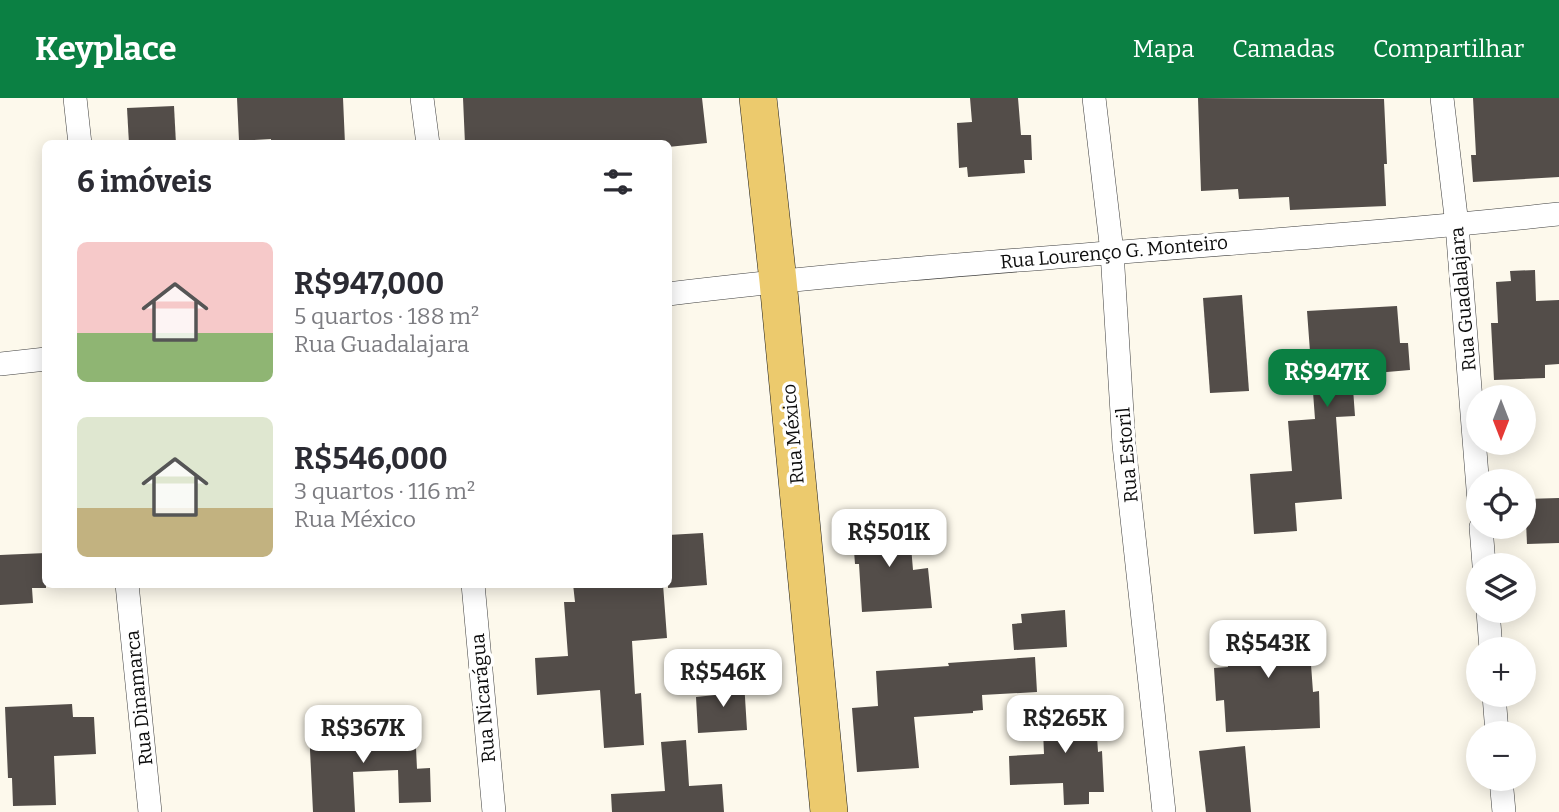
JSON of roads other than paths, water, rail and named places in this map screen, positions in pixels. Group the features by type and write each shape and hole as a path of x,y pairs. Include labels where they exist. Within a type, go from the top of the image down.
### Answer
{"main road":[{"name":"Rua México","path":"758,98 829,812"}],"street":[{"path":"75,98 80,140"},
{"path":"422,98 427,140"},
{"name":"Rua Estoril","path":"1094,98 1112,252 1124,445 1164,812"},
{"name":"Rua Guadalajara","path":"1442,98 1457,225 1476,469"},
{"name":"Rua Lourenço G. Monteiro","path":"672,294 778,281 1457,225 1559,214"},
{"path":"0,364 42,359"},
{"name":"Rua Dinamarca","path":"127,588 150,812"},
{"name":"Rua Nicarágua","path":"473,588 494,812"},
{"path":"1502,791 1504,812"}]}
